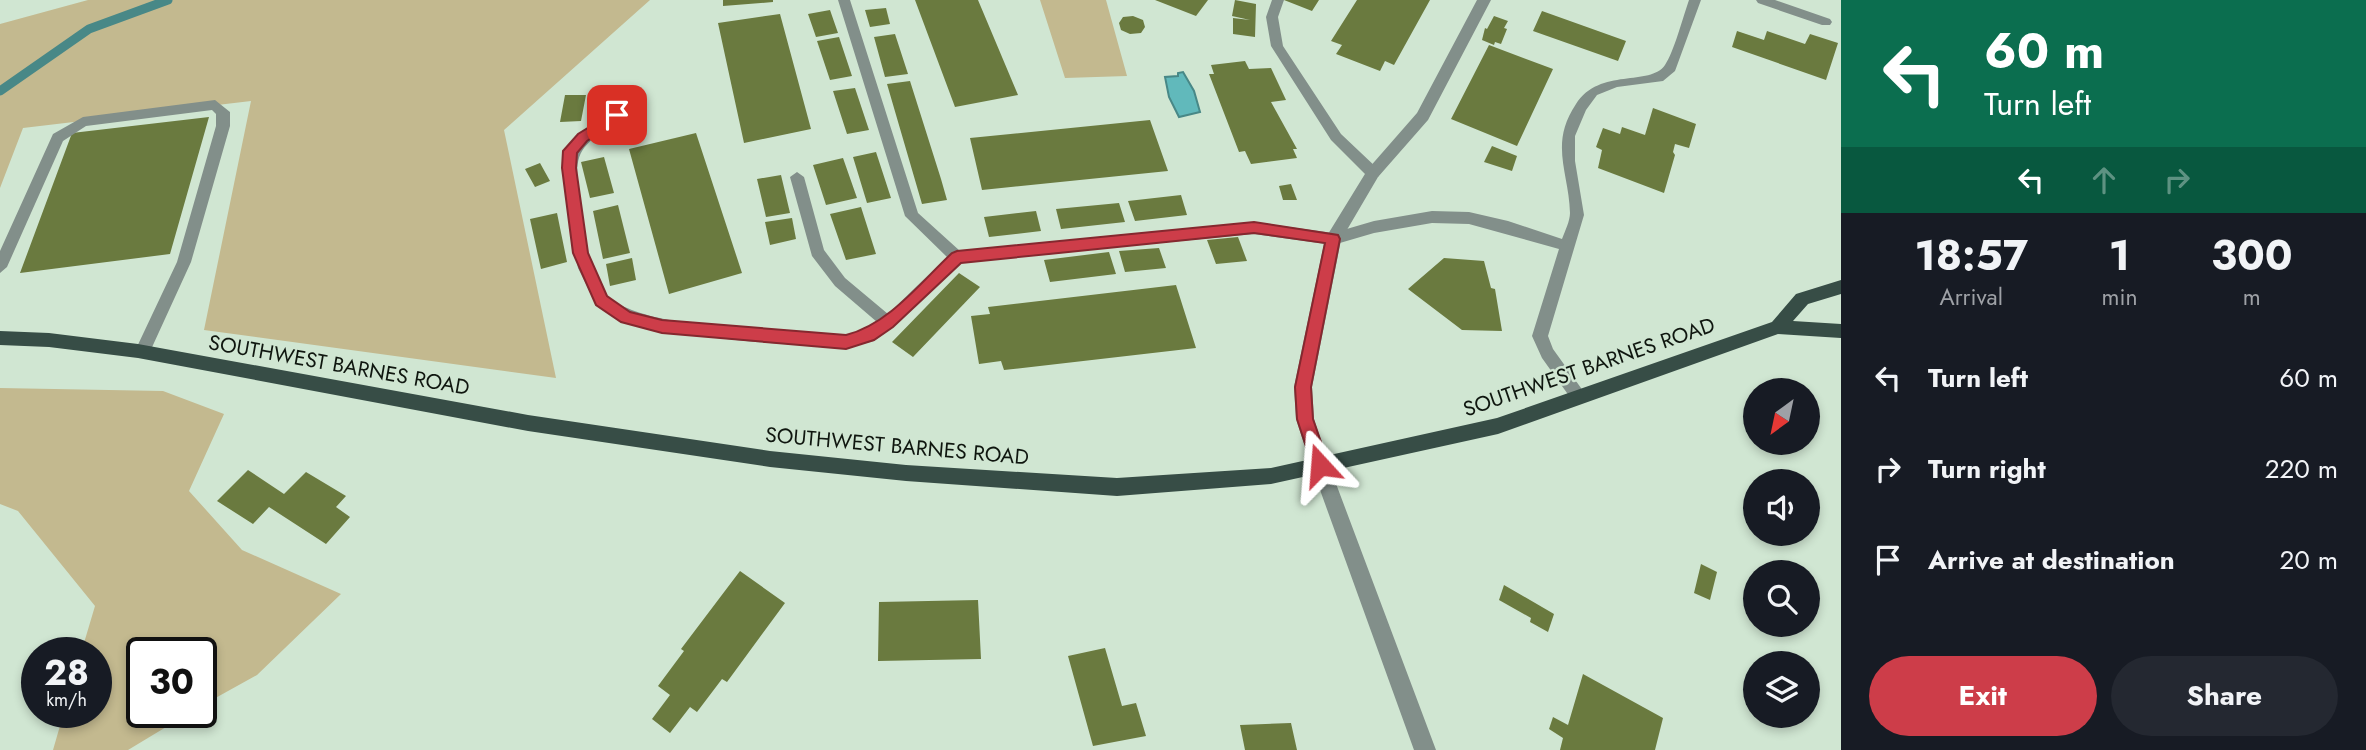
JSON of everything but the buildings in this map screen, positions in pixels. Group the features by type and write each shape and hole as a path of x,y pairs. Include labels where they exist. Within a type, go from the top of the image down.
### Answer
{"main road":[{"path":"1777,327 1801,299 1841,287"},
{"name":"SOUTHWEST BARNES ROAD","path":"0,338 49,340 143,351 593,433 839,467 1116,487 1271,476 1498,426 1777,327 1841,331"}],"street":[{"path":"1425,750 1320,465 1305,419 1303,387 1333,239 1373,173 1423,116 1484,0"}],"lane":[{"path":"844,0 912,216 957,257"},
{"path":"1278,0 1272,17 1277,46 1336,137 1373,173"},
{"path":"1578,396 1547,353 1540,336 1577,215 1568,161 1568,136 1580,108 1592,92 1615,83 1657,78 1670,68 1695,0"},
{"path":"1762,0 1826,22"},
{"path":"0,267 58,138 69,129 83,122 215,105 223,112 223,126 188,249 143,351"},
{"path":"617,115 570,151 569,168 580,253 601,300 626,317 662,326 846,342 869,336 888,323 957,257 1254,228 1333,239 1374,227 1432,218 1469,218 1567,246"},
{"path":"797,177 817,252 840,282 888,323"}],"shaded area":[{"path":"88,0 650,0 504,130 556,378 204,330 251,101 23,128 0,188 0,24"},
{"path":"1040,0 1106,0 1127,76 1065,78"},
{"path":"0,388 163,391 224,414 189,491 242,550 341,594 257,675 217,697 217,637 126,637 126,728 164,728 128,750 53,750 59,728 112,728 112,637 86,637 95,606 18,511 0,504"}],"water":[{"path":"1183,72 1194,91 1200,112 1179,117 1169,97 1165,77 1178,76 1178,73"}],"waterway":[{"path":"0,91 89,29 168,0"}],"route":[{"path":"617,115 582,138 570,151 569,168 580,253 601,300 626,317 662,326 846,342 869,336 888,323 957,257 1254,228 1333,239 1303,387 1305,419 1320,465"}]}
